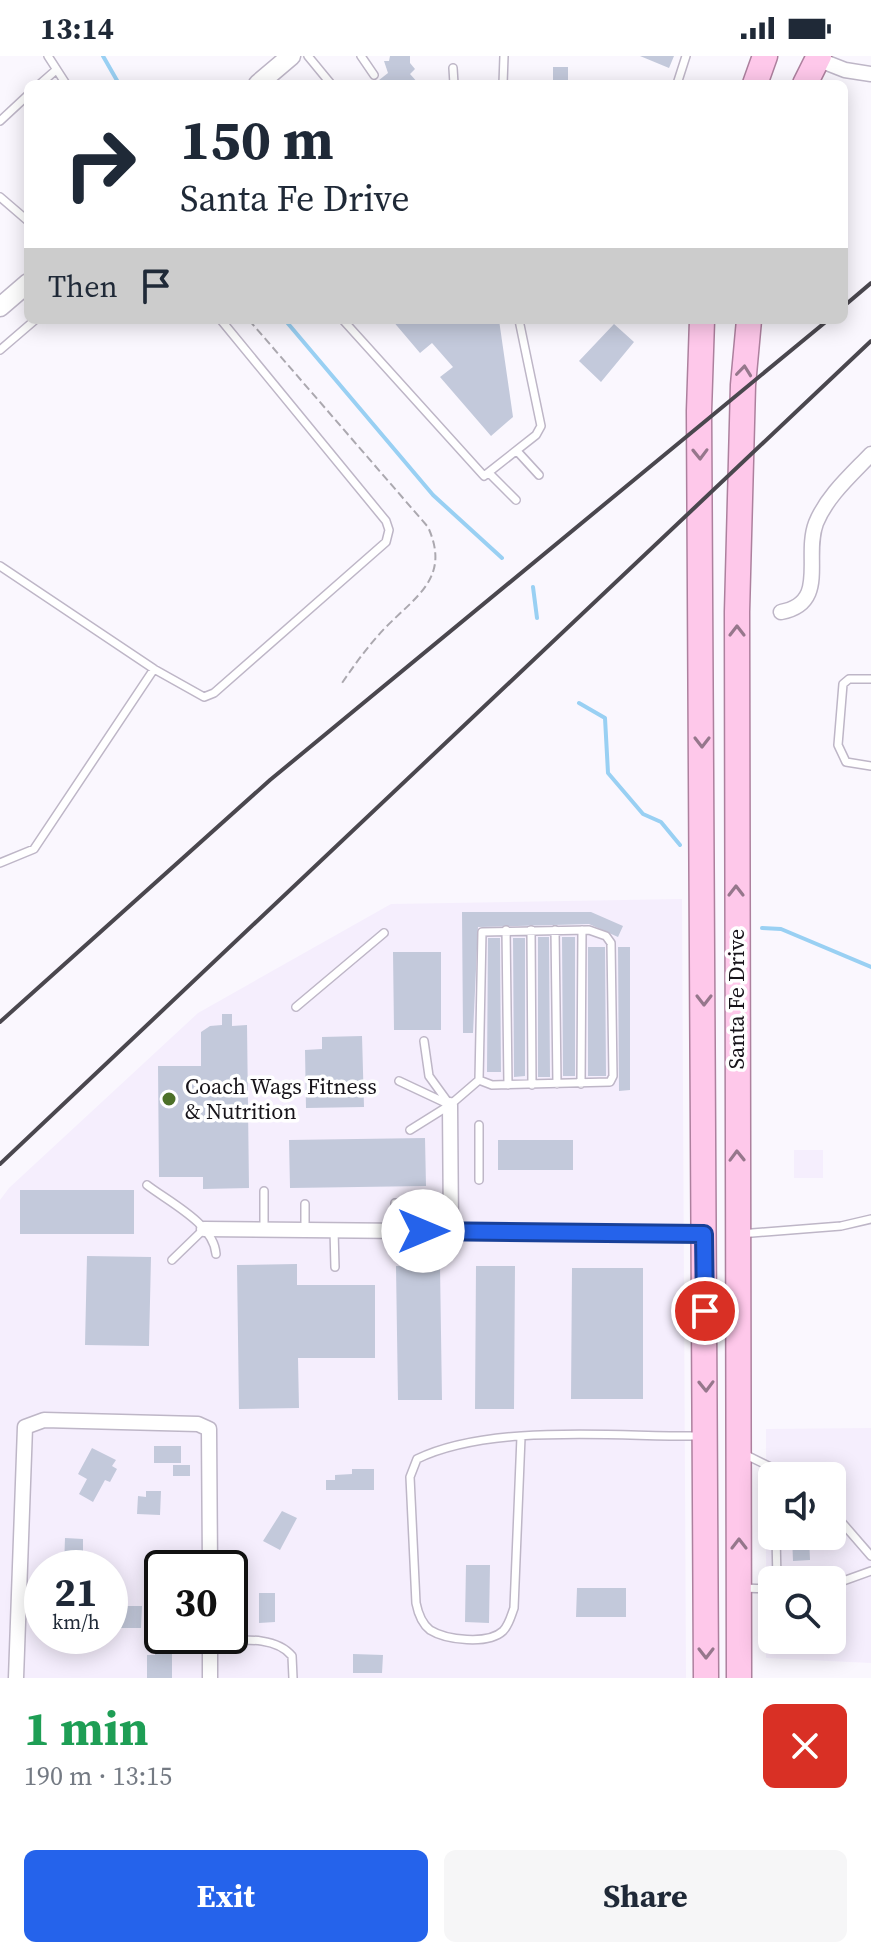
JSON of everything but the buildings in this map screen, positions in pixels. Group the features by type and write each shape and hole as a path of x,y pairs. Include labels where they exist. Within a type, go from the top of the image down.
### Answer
{"highway":[{"path":"750,56 753,80"},
{"path":"756,80 765,56"},
{"path":"807,80 817,57"},
{"name":"Santa Fe Drive","path":"702,324 699,427 706,1678"},
{"name":"Santa Fe Drive","path":"739,1678 737,627 743,385 749,324"},
{"path":"704,1234 716,1238 726,1248 738,1298"}],"street":[{"path":"263,80 291,56"},
{"path":"817,57 845,70 871,74"},
{"path":"0,307 24,286"},
{"path":"781,612 799,608 807,599 815,526 833,495 871,454"},
{"path":"450,1105 451,1231"},
{"path":"204,1229 704,1234"},
{"path":"16,1678 25,1427 44,1420 198,1424 209,1429 210,1550"},
{"path":"210,1654 210,1678"}],"lane":[{"path":"48,56 63,80"},
{"path":"308,56 328,80"},
{"path":"361,56 374,75"},
{"path":"503,80 504,56"},
{"path":"678,80 686,56"},
{"path":"453,68 454,80"},
{"path":"45,80 56,70"},
{"path":"0,121 24,99"},
{"path":"0,197 24,218"},
{"path":"0,350 30,324"},
{"path":"0,566 154,669 204,697 214,693 386,542 389,530 386,521 224,324"},
{"path":"347,324 484,476 536,435 541,426 520,324"},
{"path":"517,451 539,475"},
{"path":"490,474 516,500"},
{"path":"0,863 34,849 154,669"},
{"path":"871,679 849,679 843,684 838,745 846,762 871,766"},
{"path":"410,1130 450,1105 479,1080 480,936 486,930 582,930 606,936 611,943 613,1076 605,1084 492,1085 479,1080"},
{"path":"506,930 508,1085"},
{"path":"531,930 532,1085"},
{"path":"555,930 557,1084"},
{"path":"581,1084 582,930"},
{"path":"296,1007 384,933"},
{"path":"424,1041 429,1076 450,1105"},
{"path":"399,1081 450,1105"},
{"path":"479,1125 479,1180"},
{"path":"147,1185 204,1229 215,1245 216,1254"},
{"path":"264,1191 264,1230"},
{"path":"395,1203 395,1230"},
{"path":"305,1204 305,1229"},
{"path":"738,1234 829,1227 871,1219"},
{"path":"172,1260 204,1229"},
{"path":"334,1230 335,1267"},
{"path":"521,1437 514,1608 509,1622 493,1637 456,1639 428,1629 419,1618 416,1603 410,1477 417,1459 437,1450 496,1437 707,1435"},
{"path":"739,1451 761,1462"},
{"path":"846,1527 871,1556"},
{"path":"846,1580 871,1571"},
{"path":"739,1588 758,1589"},
{"path":"248,1640 281,1646 292,1656 293,1678"}],"shaded area":[{"path":"682,899 686,1678 0,1678 0,1200 9,1188 198,1013 391,904"},
{"path":"794,1150 823,1150 823,1178 794,1178"},
{"path":"871,1428 871,1663 766,1658 766,1654 846,1654 846,1566 766,1566 766,1550 846,1550 846,1462 766,1462 766,1429"}],"waterway":[{"path":"103,56 117,80"},
{"path":"288,324 433,495 502,558"},
{"path":"533,587 537,618"},
{"path":"579,703 605,718 608,773 643,814 661,822 680,845"},
{"path":"762,928 781,929 871,967"}],"railway":[{"path":"848,303 871,283"},
{"path":"0,1022 270,780 823,324"},
{"path":"0,1164 871,341"}],"place":[{"name":"Coach Wags Fitness & Nutrition","path":"169,1099"}],"route":[{"path":"423,1231 704,1234 705,1311"}]}
